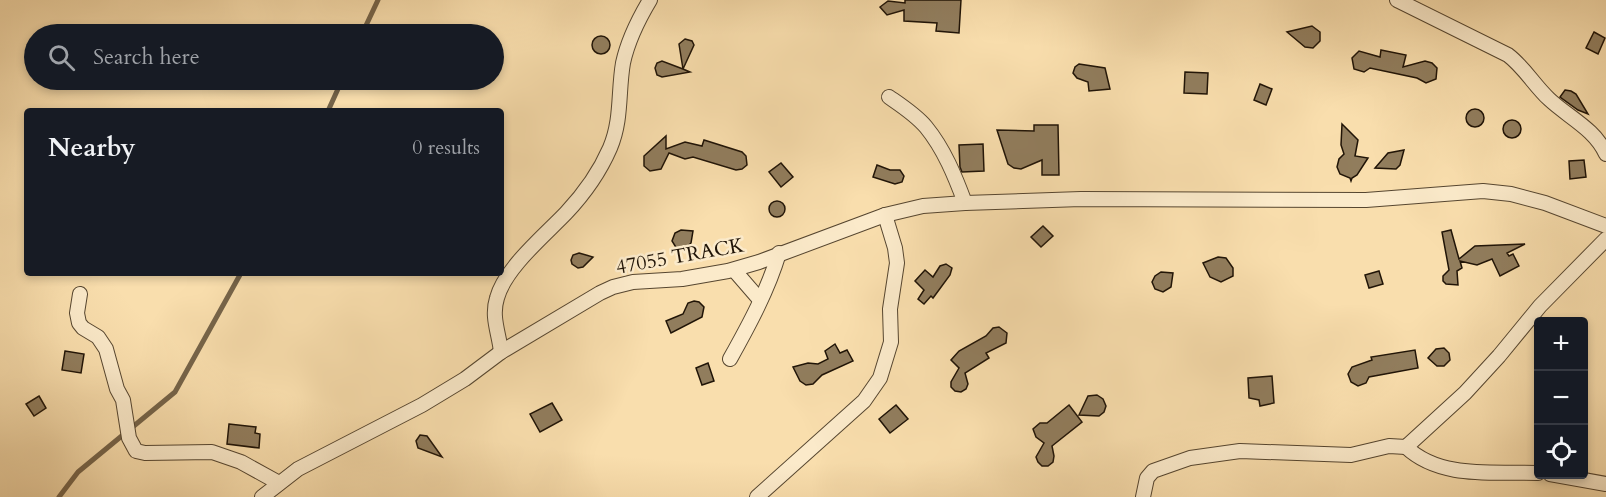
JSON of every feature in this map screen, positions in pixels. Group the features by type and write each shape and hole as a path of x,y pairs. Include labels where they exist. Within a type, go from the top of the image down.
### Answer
{"street":[{"path":"501,352 494,315 501,287 528,251 578,198 609,149 616,132 621,102 622,75 629,40 650,0"},
{"path":"1397,0 1508,55 1518,63 1550,100 1591,134 1606,154"},
{"path":"890,97 926,126 954,172 965,203"},
{"name":"47055 TRACK","path":"262,497 298,469 431,400 564,312 614,287 633,282 682,279 734,270 885,215 923,206 1081,199 1366,200 1483,191 1511,194 1545,203 1606,225"},
{"path":"757,497 864,401 880,378 891,342 890,309 897,264 895,248 885,215"},
{"path":"1406,447 1465,393 1540,306 1606,239"},
{"path":"730,359 760,300 779,253"},
{"path":"734,270 760,300"},
{"path":"80,294 77,313 80,323 83,328 98,337 106,349 117,389 123,400 129,438 136,451 145,453 212,452 248,465 279,483"},
{"path":"1143,497 1147,478 1153,471 1190,458 1240,451 1351,455 1389,446 1406,447 1423,460 1449,469 1534,473"},
{"path":"1578,479 1606,484"}],"building":[{"path":"905,0 961,0 959,33 936,31 937,23 904,21 904,10 887,15 880,7 888,1 905,3"},
{"path":"1312,26 1320,32 1320,41 1313,48 1305,47 1287,32"},
{"path":"1594,32 1605,38 1598,54 1586,48"},
{"path":"601,36 607,39 610,45 607,51 601,54 595,51 592,45 595,39"},
{"path":"685,39 692,41 694,45 683,69 679,44"},
{"path":"1381,50 1406,55 1403,67 1425,61 1432,63 1437,68 1436,79 1426,83 1417,78 1370,68 1364,72 1354,69 1352,58 1359,51 1380,57"},
{"path":"662,61 690,72 662,77 657,75 655,68 657,63"},
{"path":"1079,64 1105,68 1110,89 1089,91 1088,82 1077,78 1073,73"},
{"path":"1185,72 1208,73 1207,94 1184,93"},
{"path":"1260,84 1272,89 1266,105 1254,100"},
{"path":"1565,90 1576,94 1588,114 1560,97"},
{"path":"1471,109 1479,109 1484,114 1482,125 1471,127 1466,122 1466,114"},
{"path":"1512,120 1518,123 1521,129 1518,135 1512,138 1506,135 1503,129 1506,123"},
{"path":"1342,124 1358,140 1355,156 1368,158 1351,181 1350,178 1340,174 1337,167 1339,159 1344,154 1341,145"},
{"path":"1034,125 1058,125 1059,175 1042,175 1042,160 1021,169 1008,164 997,130 1034,131"},
{"path":"666,136 666,149 685,142 702,146 704,140 742,152 746,156 747,165 736,170 693,157 685,159 669,153 661,169 650,171 644,166 644,156"},
{"path":"983,144 984,171 962,172 959,145"},
{"path":"1404,150 1400,165 1396,169 1375,168 1388,153"},
{"path":"1584,160 1586,177 1570,179 1569,161"},
{"path":"781,163 793,177 781,187 769,172"},
{"path":"877,165 890,170 900,170 904,176 902,182 895,184 873,177"},
{"path":"774,201 780,201 785,209 783,215 774,217 769,212 769,206"},
{"path":"1043,226 1053,236 1041,247 1031,237"},
{"path":"681,230 693,231 691,243 684,250 677,249 672,241 675,233"},
{"path":"1451,230 1459,259 1475,246 1525,244 1507,253 1509,256 1513,254 1519,266 1500,276 1492,259 1477,265 1460,261 1462,268 1457,271 1458,285 1446,284 1443,276 1449,270 1442,232"},
{"path":"579,253 593,257 583,267 578,268 572,264 571,260 573,255"},
{"path":"1218,257 1226,258 1233,268 1233,276 1221,282 1210,277 1203,263"},
{"path":"946,264 952,268 950,275 933,298 931,296 924,304 918,299 924,290 915,281 925,270 933,277 940,266"},
{"path":"1379,271 1383,284 1369,288 1365,275"},
{"path":"1161,272 1173,273 1171,287 1163,292 1155,289 1152,282"},
{"path":"694,301 704,307 702,317 671,333 666,321 683,314 688,303"},
{"path":"999,327 1007,333 1006,343 986,353 989,358 965,373 968,384 966,389 961,392 955,391 951,387 951,382 959,368 951,360 959,351 986,336 993,328"},
{"path":"835,344 840,353 847,350 853,361 822,375 813,384 806,385 800,381 793,367 808,363 818,364 828,359 825,351"},
{"path":"1444,348 1449,353 1450,360 1444,366 1437,366 1428,358 1436,349"},
{"path":"1415,350 1418,368 1369,377 1366,383 1358,386 1351,382 1348,374 1352,367 1372,360 1371,357"},
{"path":"65,351 84,354 81,373 62,370"},
{"path":"708,363 714,381 702,385 696,368"},
{"path":"1272,376 1274,403 1260,406 1259,400 1249,398 1248,378"},
{"path":"1097,395 1103,399 1106,406 1104,412 1099,416 1079,415 1088,396"},
{"path":"39,396 46,408 34,416 26,404"},
{"path":"552,403 562,420 540,432 530,414"},
{"path":"896,405 908,419 890,433 879,419"},
{"path":"1069,405 1082,422 1052,446 1053,462 1048,466 1042,466 1036,457 1044,443 1036,437 1033,429 1040,423 1047,423"},
{"path":"229,424 256,427 255,433 260,434 259,448 227,444"},
{"path":"420,435 427,436 442,457 418,448 416,441"}],"waterway":[{"path":"367,24 378,0"},
{"path":"329,108 337,90"},
{"path":"59,497 78,472 175,392 239,276"}]}
